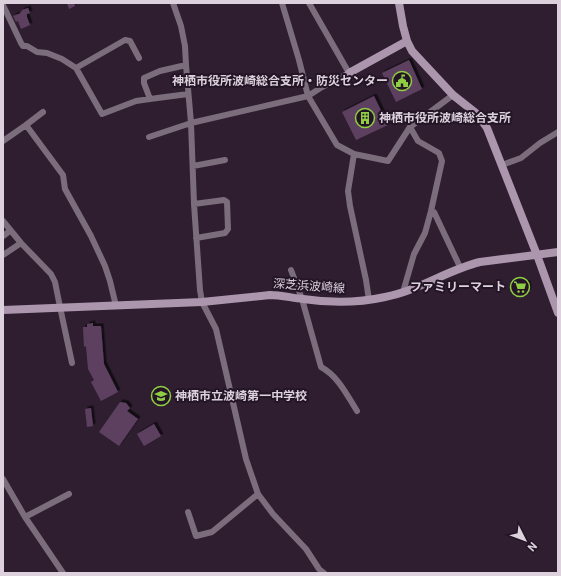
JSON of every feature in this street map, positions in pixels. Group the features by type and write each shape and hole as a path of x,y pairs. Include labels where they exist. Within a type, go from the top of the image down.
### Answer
{"main road":[{"path":"399,3 402,26 412,51 453,95 477,114 487,128 537,254 558,313"},
{"path":"350,73 407,41"},
{"name":"深芝浜波崎線","path":"3,310 202,302 270,295 334,302 369,300 403,292 460,268 480,262 558,252"}],"street":[{"path":"172,3 181,26 185,46 191,123 196,238 202,302 216,329 246,459 258,494 306,549 319,569 324,573"},
{"path":"282,3 308,96 337,145 354,154 388,161 410,127 453,95"},
{"path":"149,137 191,123 308,96 322,86 350,73 309,3"},
{"path":"3,5 23,46 28,46 37,52 47,53 62,59 76,68 102,114 136,100 188,94"},
{"path":"76,68 125,40 130,41 139,58"},
{"path":"150,99 144,83 144,78 160,71 186,65"},
{"path":"3,141 43,112"},
{"path":"26,125 63,175 65,189 91,236 105,266 116,306"},
{"path":"403,292 414,254 424,233 431,211 442,161 439,153 418,141 410,127"},
{"path":"502,165 521,158 540,143 558,132"},
{"path":"354,154 348,191 369,300"},
{"path":"193,166 225,160"},
{"path":"194,204 224,200 227,202 228,229 225,233 196,238"},
{"path":"431,211 434,212 460,268"},
{"path":"3,221 10,231 51,274 55,282 72,363"},
{"path":"3,236 10,231"},
{"path":"3,255 21,243"},
{"path":"291,270 302,299 321,367 328,371 337,380 357,411"},
{"path":"3,479 63,573"},
{"path":"26,517 69,494"},
{"path":"188,512 196,536 212,532 258,494"}],"building":[{"path":"67,3 74,3 75,6 69,9"},
{"path":"28,8 30,13 27,14 27,17 30,25 21,29 18,21 16,22 13,16"},
{"name":"神栖市役所波崎総合支所・防災センター","path":"409,60 422,89 396,102 382,73"},
{"name":"神栖市役所波崎総合支所","path":"374,96 388,125 356,140 342,112"},
{"name":"ファミリーマート","path":"528,283 529,291 513,293 511,284"},
{"path":"93,323 93,326 101,326 104,364 118,392 101,401 91,382 94,380 88,369 86,346 84,347 83,327 87,327 87,324"},
{"path":"120,402 126,403 130,408 127,411 138,419 119,446 99,432"},
{"path":"91,408 93,426 87,427 85,409"},
{"path":"154,424 161,436 144,446 137,434"}],"place":[{"name":"神栖市役所波崎総合支所・防災センター","path":"402,81"},
{"name":"神栖市役所波崎総合支所","path":"365,118"},
{"name":"ファミリーマート","path":"520,287"},
{"name":"神栖市立波崎第一中学校","path":"161,396"}]}
